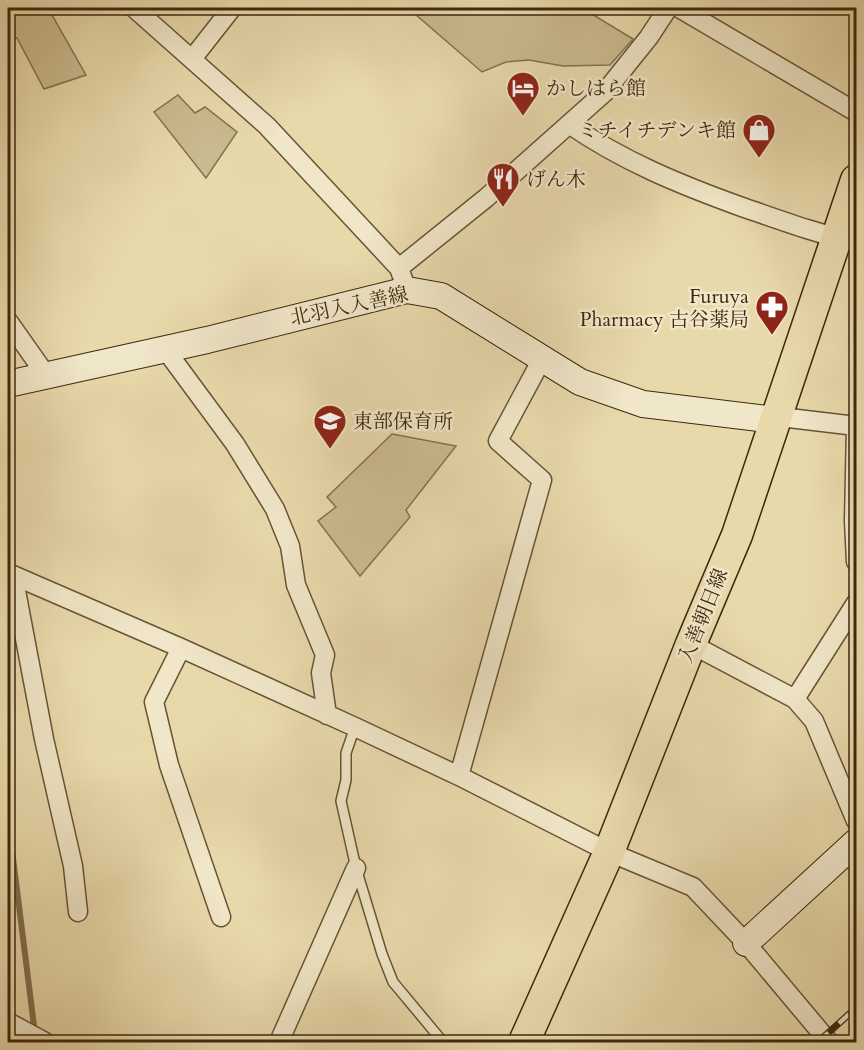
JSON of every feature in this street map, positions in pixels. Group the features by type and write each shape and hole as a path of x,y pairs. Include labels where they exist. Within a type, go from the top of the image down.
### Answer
{"main road":[{"name":"入善朝日線","path":"524,1042 609,852 737,536 776,420 847,240 856,180"},
{"name":"北羽入入善線","path":"8,384 165,349 403,279 441,296 580,382 643,404 776,420"},
{"path":"746,943 856,842"}],"street":[{"path":"134,8 267,126 403,279 486,198 604,92 649,37 668,8"},
{"path":"192,59 232,8"},
{"path":"679,8 856,112"},
{"path":"569,124 649,171 774,218 847,240"},
{"path":"8,321 46,375"},
{"path":"165,349 235,444 275,510 290,546 296,585 325,656 321,673 327,715"},
{"path":"459,776 542,480 498,441 542,359"},
{"path":"776,420 789,418 856,426 854,521 856,562"},
{"path":"10,574 355,727 459,776 609,852 693,887 746,943 829,1042"},
{"path":"10,574 73,866 78,912"},
{"path":"795,699 856,603"},
{"path":"692,644 795,699 814,721 856,821"},
{"path":"181,648 154,702 169,765 221,917"},
{"path":"279,1042 356,868"},
{"path":"8,1022 45,1042"}],"lane":[{"path":"355,727 346,753 346,780 341,801 356,868 382,954 393,982 443,1042"}],"shaded area":[{"path":"8,8 48,8 86,75 44,89 17,38 8,39"},
{"path":"408,8 582,8 633,39 610,65 563,66 529,60 506,62 482,72"},
{"path":"178,95 195,113 205,107 237,132 206,178 154,112"},
{"path":"392,434 456,446 406,510 410,517 360,576 318,521 336,507 327,497"}],"waterway":[{"path":"8,818 35,1034"}],"railway":[{"path":"818,1042 856,1008"},
{"path":"846,1042 856,1033"}],"place":[{"name":"かしはら館","path":"523,117"},
{"name":"ミチイチデンキ館","path":"759,159"},
{"name":"げん木","path":"503,208"},
{"name":"Furuya Pharmacy 古谷薬局","path":"772,336"},
{"name":"東部保育所","path":"330,450"}]}
